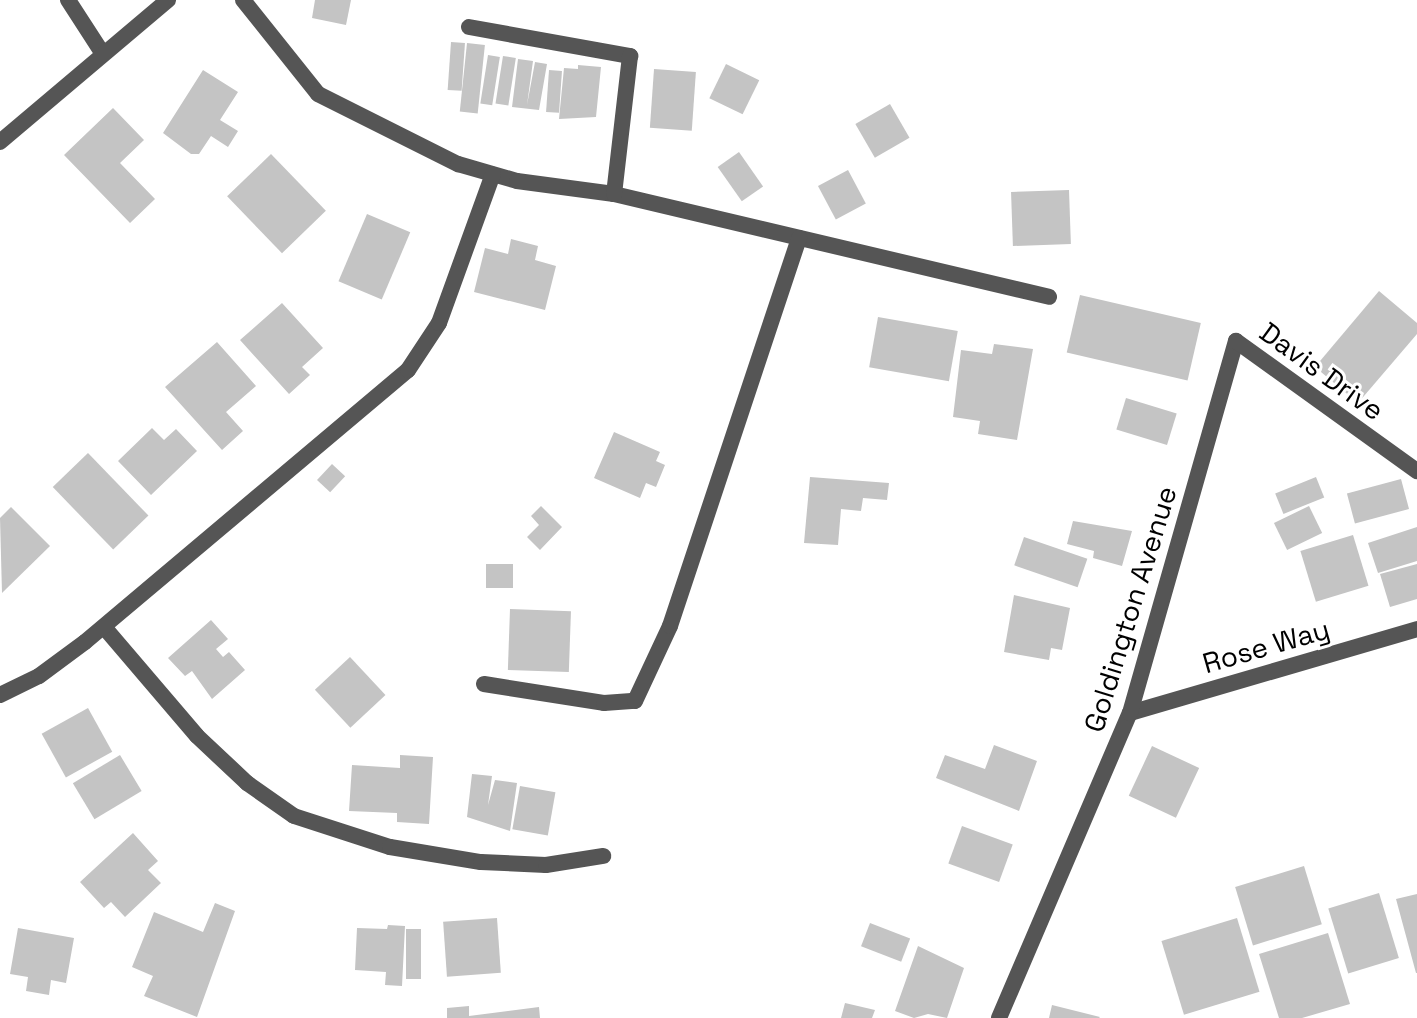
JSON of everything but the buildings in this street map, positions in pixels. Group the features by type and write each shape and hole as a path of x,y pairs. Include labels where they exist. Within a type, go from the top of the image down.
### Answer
{"street":[{"path":"68,0 101,51"},
{"path":"0,142 101,51 168,0"},
{"path":"243,0 318,94 447,159 493,174 614,194 1049,297"},
{"path":"469,27 630,56 614,194"},
{"path":"0,695 39,676 104,627 408,370 439,323 493,174"},
{"path":"484,684 604,703 635,701 670,626 799,238"},
{"name":"Davis Drive","path":"1236,341 1417,471"},
{"name":"Goldington Avenue","path":"999,1018 1130,713 1236,341"},
{"path":"104,627 197,736 247,783 294,816 390,847 481,862 546,865 603,856"},
{"name":"Rose Way","path":"1130,713 1417,629"}]}
